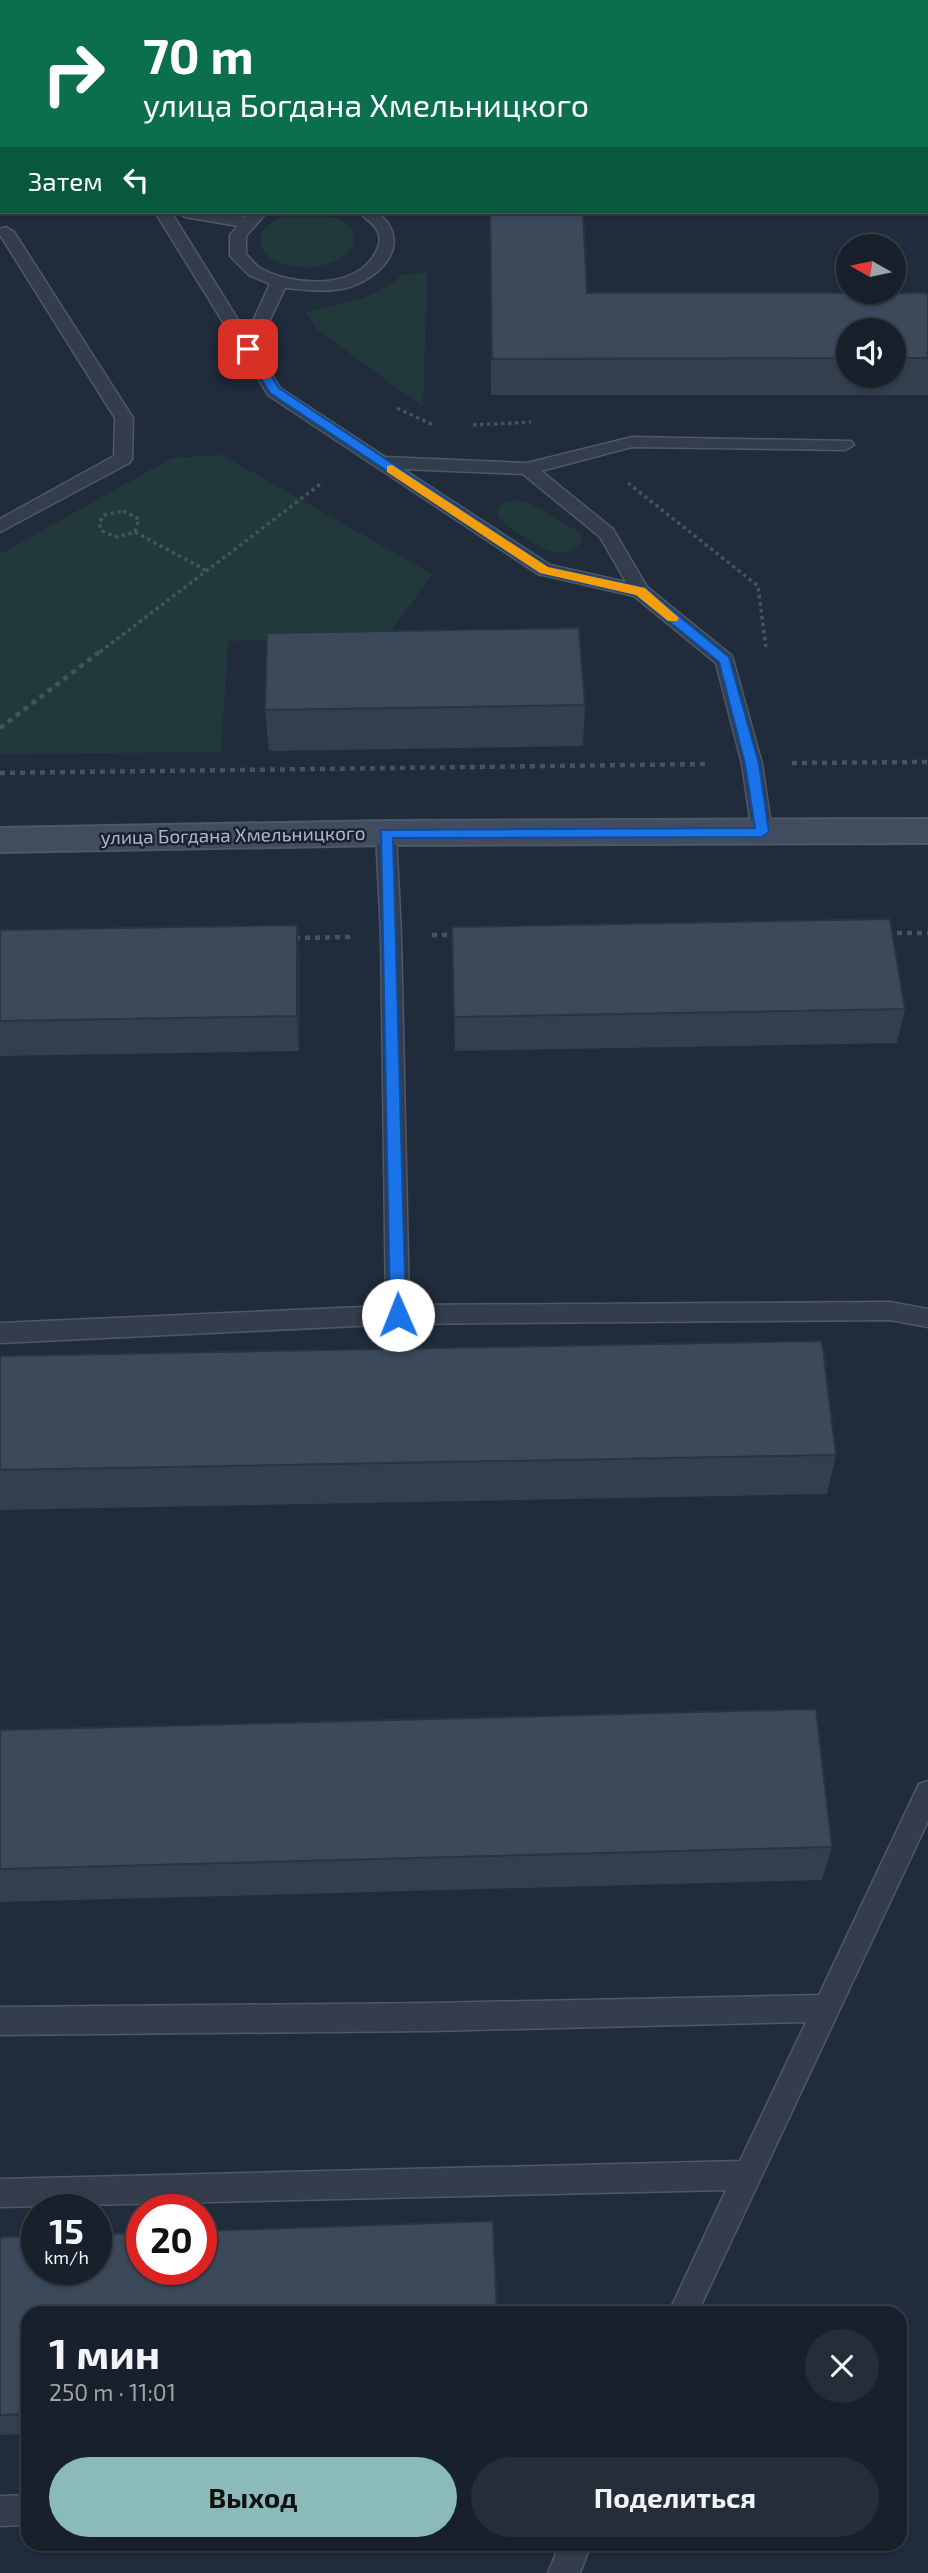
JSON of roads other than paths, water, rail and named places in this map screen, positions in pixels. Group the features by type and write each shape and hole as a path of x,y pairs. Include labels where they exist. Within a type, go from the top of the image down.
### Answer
{"main road":[{"name":"улица Богдана Хмельницкого","path":"0,840 386,833 928,831"}],"lane":[{"path":"164,214 274,391 544,570 640,591"},
{"path":"197,214 246,222"},
{"path":"257,214 246,222 237,236 236,251 240,258 258,275 279,283 303,287 351,280 370,270 383,258 388,243 385,229 369,214"},
{"path":"0,526 123,459 124,418 6,232"},
{"path":"248,349 279,283"},
{"path":"380,461 527,469 632,442 845,444"},
{"path":"527,469 607,533 640,591 725,660 752,764 762,832"},
{"path":"386,833 391,935 398,1315"},
{"path":"0,1333 398,1315 890,1311 928,1318"},
{"path":"686,2306 928,1793"},
{"path":"0,2021 431,2017 825,2008"},
{"path":"0,2193 747,2175"},
{"path":"0,2511 21,2510"},
{"path":"564,2573 573,2551"}]}
